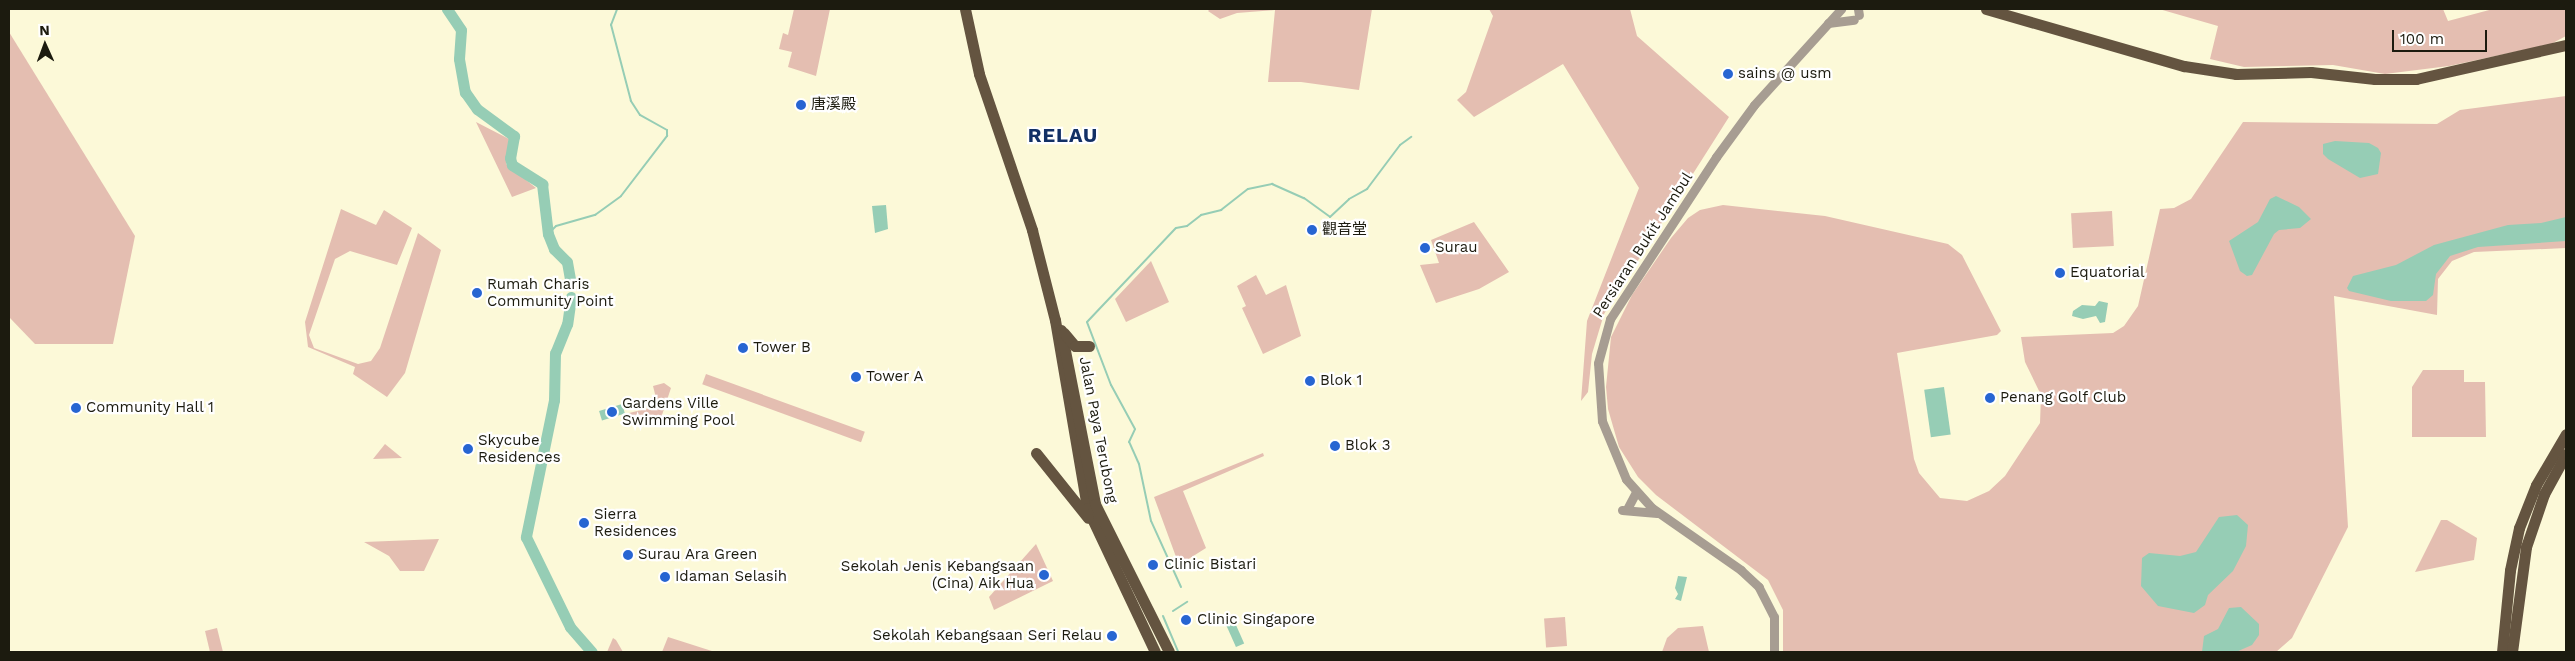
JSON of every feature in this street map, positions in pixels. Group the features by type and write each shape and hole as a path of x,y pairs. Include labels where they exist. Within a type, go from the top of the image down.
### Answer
{"main road":[{"name":"Jalan Paya Terubong","path":"965,9 979,74 1032,230 1068,355 1095,504 1169,652"},
{"path":"1986,9 2184,66 2236,74 2311,72 2375,80 2416,79 2566,45"},
{"name":"Jalan Paya Terubong","path":"1058,324 1088,508 1097,532 1155,652"},
{"path":"1058,324 1075,346 1089,346"},
{"path":"2502,652 2510,570 2519,528 2536,485 2566,434"},
{"path":"1036,453 1097,532"},
{"path":"2512,652 2526,547 2544,494 2566,454"}],"street":[{"name":"Persiaran Bukit Jambul","path":"1774,652 1774,617 1759,587 1741,570 1662,515 1636,492 1620,468 1602,421 1598,363 1605,328 1748,113 1841,9"},
{"path":"1828,23 1857,15"},
{"path":"1636,492 1624,509 1662,515"}],"shaded area":[{"path":"794,9 830,9 816,76 788,67 792,52 779,49 783,33 788,35"},
{"path":"1210,9 1372,9 1359,90 1301,82 1268,82 1275,10 1237,13 1220,19 1208,11"},
{"path":"1489,9 1630,9 1637,36 1729,117 1604,314 1592,354 1588,392 1581,401 1587,321 1639,188 1563,64 1474,117 1457,100 1466,92 1493,16"},
{"path":"2159,9 2443,9 2448,21 2493,9 2566,9 2566,36 2551,44 2449,66 2385,74 2333,65 2244,67 2210,59 2218,26"},
{"path":"9,32 135,236 113,344 35,344 9,317"},
{"name":"Penang Golf Club","path":"2566,96 2566,248 2474,252 2452,261 2438,279 2437,315 2334,296 2348,527 2292,638 2276,652 1783,652 1783,610 1768,580 1656,495 1638,477 1619,447 1608,409 1606,387 1611,337 1632,295 1671,238 1688,218 1700,210 1723,205 1825,216 1948,244 1962,255 2001,331 1997,335 1897,353 1914,459 1919,473 1940,498 1967,501 1989,491 2005,476 2040,423 2041,395 2025,362 2021,337 2113,333 2124,326 2138,306 2160,209 2174,208 2191,199 2243,122 2437,124 2460,110"},
{"path":"476,122 509,139 506,164 536,188 512,197"},
{"path":"2335,141 2369,143 2378,148 2381,153 2378,174 2360,178 2328,159 2323,154 2323,144"},
{"path":"2276,196 2299,207 2311,219 2300,228 2279,230 2274,234 2252,275 2247,276 2240,271 2229,241 2258,222 2270,199"},
{"path":"886,205 888,229 875,233 872,206"},
{"path":"341,209 376,225 384,210 412,228 397,265 350,251 335,259 309,335 314,348 358,364 371,361 380,348 418,233 441,250 405,373 387,397 353,374 355,367 308,347 305,322"},
{"path":"2112,211 2114,246 2073,248 2071,213"},
{"path":"2566,217 2566,241 2478,247 2450,256 2436,274 2433,295 2426,301 2391,301 2349,291 2347,288 2353,276 2396,265 2434,245 2508,225 2541,223"},
{"path":"1474,222 1509,272 1479,289 1436,303 1420,265 1439,263 1431,240"},
{"path":"1151,261 1169,302 1126,322 1115,299"},
{"path":"1256,275 1266,295 1286,285 1301,336 1263,354 1242,308 1246,306 1237,286"},
{"path":"2099,301 2108,303 2105,322 2100,323 2096,316 2083,319 2072,316 2073,311 2082,305 2095,306"},
{"path":"2423,370 2464,370 2464,382 2485,382 2486,437 2412,437 2412,387"},
{"path":"706,374 865,432 861,442 702,384"},
{"path":"664,383 671,388 661,418 655,423 631,420 629,413 658,406 653,386"},
{"path":"1944,387 1951,435 1931,437 1924,390"},
{"name":"Gardens Ville Swimming Pool","path":"622,404 625,414 602,421 599,411"},
{"path":"385,444 402,458 373,459"},
{"path":"1263,453 1264,456 1183,491 1206,548 1179,565 1154,497"},
{"path":"2237,515 2248,525 2246,546 2233,571 2208,595 2205,605 2194,613 2158,606 2141,586 2142,558 2149,553 2180,556 2196,552 2219,517"},
{"path":"2441,520 2447,520 2477,538 2474,560 2415,572"},
{"path":"439,539 424,571 400,571 389,556 364,542"},
{"path":"1036,544 1053,581 994,610 989,597"},
{"path":"1678,576 1687,577 1681,601 1675,599 1678,594 1675,588"},
{"path":"2241,607 2259,624 2259,635 2252,645 2236,652 2202,652 2204,636 2218,629 2229,608"},
{"path":"1232,616 1244,643 1236,647 1224,620"},
{"path":"1565,617 1567,646 1546,647 1544,618"},
{"path":"1703,626 1709,652 1662,652 1667,638 1678,628"},
{"path":"217,628 223,652 210,652 205,631"},
{"path":"668,637 715,652 662,652"},
{"path":"613,638 616,640 623,652 607,652"}],"waterway":[{"path":"447,9 461,30 459,59 465,92 477,109 514,136 510,158 512,165 542,184 548,234 554,249 567,262 570,279"},
{"path":"548,234 556,226 595,215 621,196 667,136 667,130 640,115 631,101 611,25 617,9"},
{"path":"1181,587 1151,521 1139,464 1129,442 1135,429 1111,385 1087,322 1176,228 1187,226 1201,215 1221,210 1248,189 1272,184 1304,198 1330,217 1349,199 1367,189 1400,145 1411,137"},
{"path":"571,297 567,324 555,353 554,400 526,537 570,627 592,652"},
{"path":"1173,611 1187,602"},
{"path":"1163,616 1178,652"}],"place":[{"name":"sains @ usm","path":"1728,74"},
{"name":"唐溪殿","path":"801,105"},
{"name":"觀音堂","path":"1312,230"},
{"name":"Surau","path":"1425,248"},
{"name":"Equatorial","path":"2060,273"},
{"name":"Rumah Charis Community Point","path":"477,293"},
{"name":"Tower B","path":"743,348"},
{"name":"Tower A","path":"856,377"},
{"name":"Blok 1","path":"1310,381"},
{"name":"Penang Golf Club","path":"1990,398"},
{"name":"Community Hall 1","path":"76,408"},
{"name":"Gardens Ville Swimming Pool","path":"612,412"},
{"name":"Blok 3","path":"1335,446"},
{"name":"Skycube Residences","path":"468,449"},
{"name":"Sierra Residences","path":"584,523"},
{"name":"Surau Ara Green","path":"628,555"},
{"name":"Clinic Bistari","path":"1153,565"},
{"name":"Sekolah Jenis Kebangsaan (Cina) Aik Hua","path":"1044,575"},
{"name":"Idaman Selasih","path":"665,577"},
{"name":"Clinic Singapore","path":"1186,620"},
{"name":"Sekolah Kebangsaan Seri Relau","path":"1112,636"}],"district":[{"name":"RELAU","path":"1063,135"}]}
